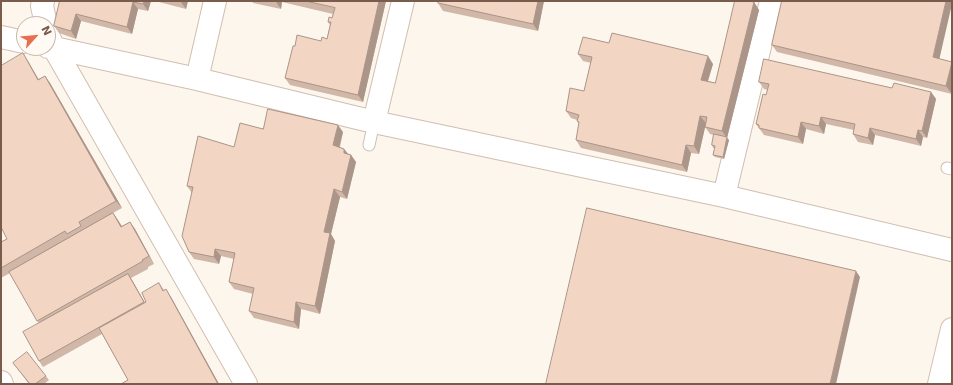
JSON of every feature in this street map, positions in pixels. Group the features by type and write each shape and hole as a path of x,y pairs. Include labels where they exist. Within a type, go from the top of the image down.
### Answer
{"street":[{"path":"43,1 42,6 44,16"},
{"path":"197,79 215,1"},
{"path":"374,122 403,1"},
{"path":"724,196 771,1"},
{"path":"1,37 16,40"},
{"path":"56,44 374,122 724,196 952,250"},
{"path":"56,53 246,384"},
{"path":"939,384 952,329"}],"lane":[{"path":"369,146 374,122"}],"building":[{"path":"60,1 144,1 143,4 133,2 127,27 76,14 71,31 56,27 56,18"},
{"path":"306,1 379,1 358,95 285,78 297,35 321,41 322,37 327,39 331,22 328,22 329,17 332,18 335,8"},
{"path":"439,1 538,1 533,24 438,3"},
{"path":"735,1 754,2 722,131 705,127 707,117 700,116 694,146 686,145 682,165 576,140 579,122 577,121 579,115 566,111 570,88 584,91 592,57 578,54 583,37 609,43 612,33 708,56 701,80 715,83"},
{"path":"782,1 946,1 933,57 952,62 946,86 772,45"},
{"path":"18,56 25,56 38,80 45,76 116,201 79,222 81,226 67,234 65,231 1,268 1,242 7,239 1,227 1,66"},
{"path":"764,59 892,88 894,83 931,92 922,131 918,130 916,139 870,128 868,138 853,134 855,124 821,117 819,126 801,122 798,137 759,128 759,125 756,124 763,94 766,95 769,84 759,82"},
{"path":"268,109 338,125 333,145 344,149 344,153 351,155 342,192 334,189 324,232 330,233 315,306 296,302 294,322 249,311 254,288 229,282 235,253 215,249 214,257 189,252 182,236 193,187 187,186 198,136 234,147 240,123 263,129"},
{"path":"714,134 727,137 723,157 713,155 715,146 712,145"},
{"path":"587,208 856,271 830,384 546,384"},
{"path":"113,213 121,227 130,222 149,256 142,260 143,261 37,321 9,272"},
{"path":"128,274 144,302 39,361 23,332"},
{"path":"159,283 163,291 166,289 218,384 121,384 128,380 99,328 146,302 142,293"},
{"path":"27,352 46,376 35,384 30,384 13,363"}]}
